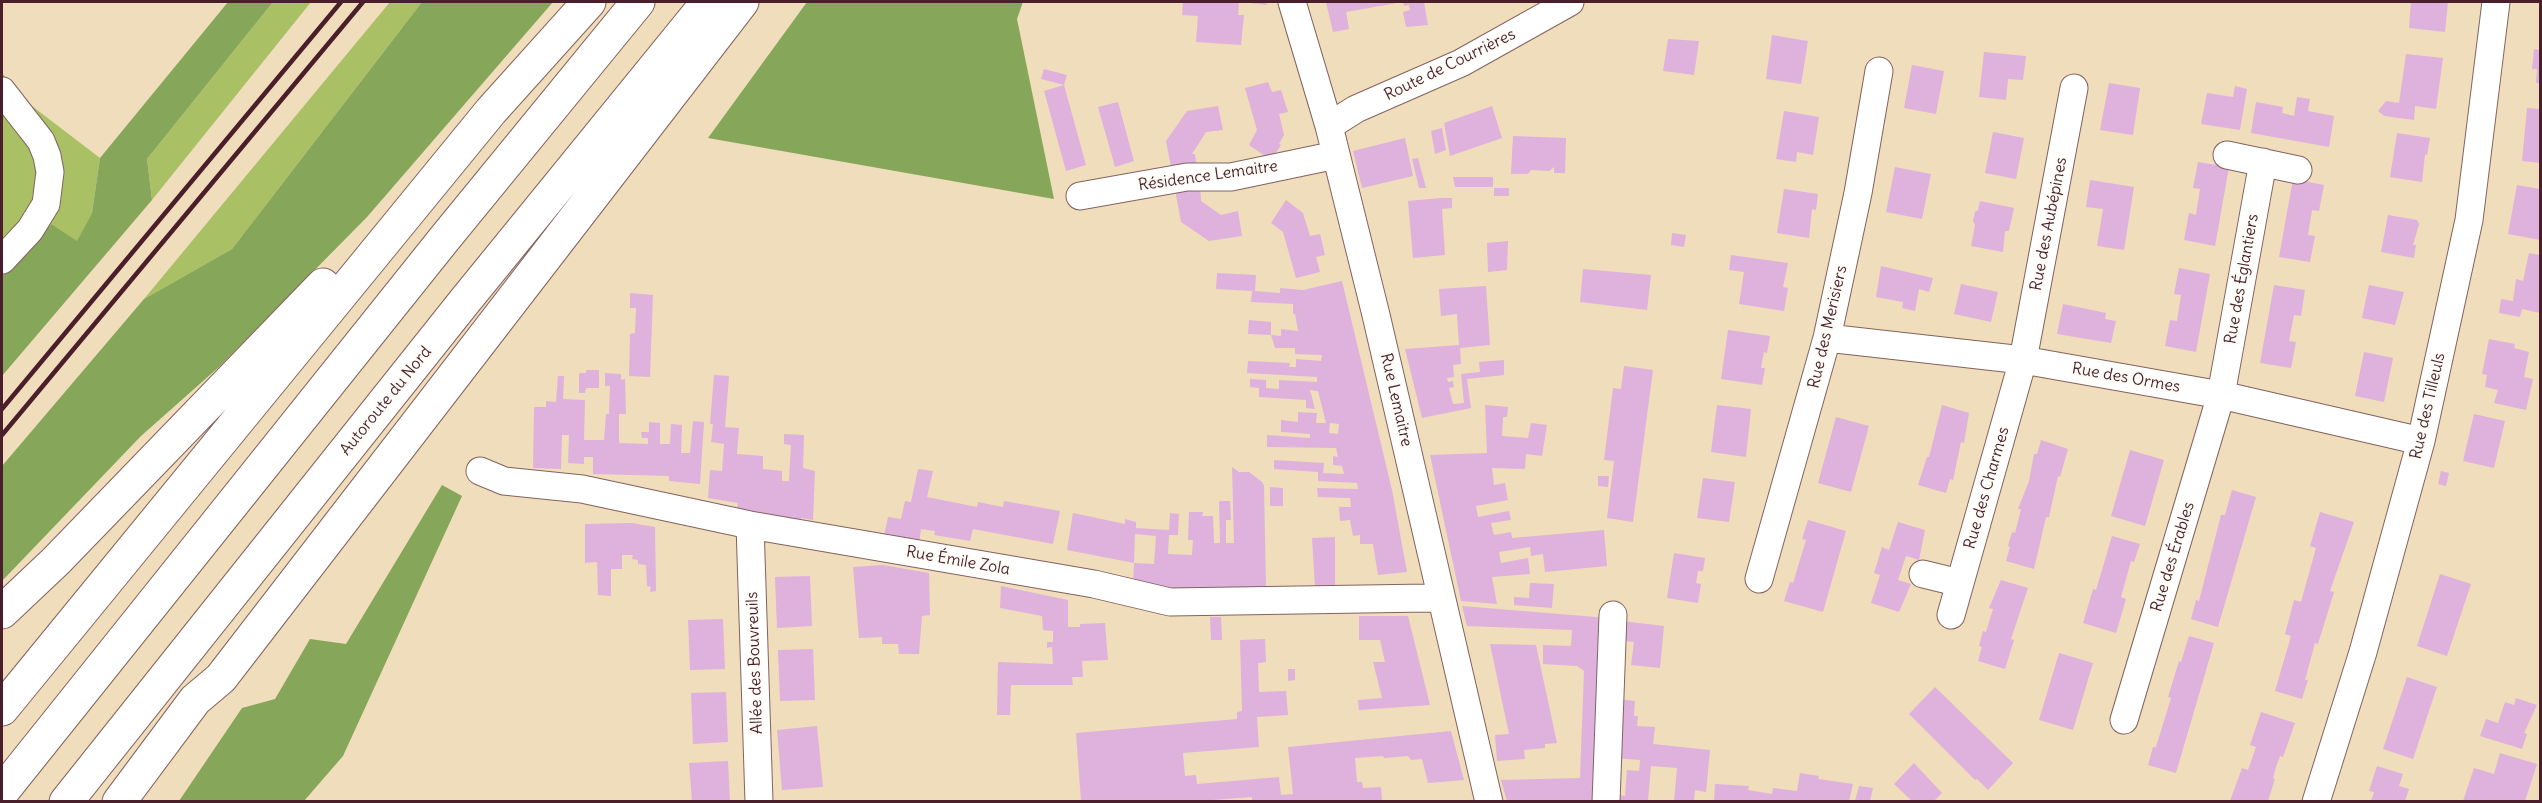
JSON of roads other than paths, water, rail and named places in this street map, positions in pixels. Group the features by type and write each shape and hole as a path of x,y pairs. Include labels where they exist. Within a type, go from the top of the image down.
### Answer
{"highway":[{"path":"2,612 56,561 138,477 491,111 589,2"},
{"path":"2,792 430,256 638,2"},
{"name":"Autoroute du Nord","path":"66,801 464,302 708,2"},
{"path":"119,801 195,700 221,678 742,2"},
{"path":"2,709 491,111"},
{"path":"147,801 159,779 207,712 221,678"}],"street":[{"name":"Rue Lemaitre","path":"1292,2 1329,126 1404,431 1489,801"},
{"name":"Route de Courrières","path":"1329,126 1356,109 1461,63 1570,2"},
{"name":"Rue des Tilleuls","path":"2316,801 2363,652 2421,441 2469,220 2496,2"},
{"name":"Rue des Merisiers","path":"1759,579 1827,338 1858,193 1879,71"},
{"name":"Rue des Aubépines","path":"2023,360 2074,88"},
{"path":"2,91 41,141 50,172 46,204 30,230 2,260"},
{"name":"Résidence Lemaitre","path":"1080,196 1187,177 1231,177 1336,155"},
{"path":"2227,155 2298,170"},
{"name":"Rue des Églantiers","path":"2221,395 2263,162"},
{"name":"Rue des Ormes","path":"1827,338 2023,360 2221,395 2421,441"},
{"name":"Rue des Charmes","path":"1951,615 2023,360"},
{"name":"Rue des Érables","path":"2124,720 2221,395"},
{"name":"Rue Émile Zola","path":"480,471 504,481 582,489 750,525 1094,584 1170,602 1428,598 1442,600"},
{"name":"Allée des Bouvreuils","path":"750,525 759,801"},
{"path":"1923,574 1960,583"},
{"path":"1606,801 1613,615"}],"railway":[{"path":"2,409 341,2"},
{"path":"2,435 363,2"}]}
